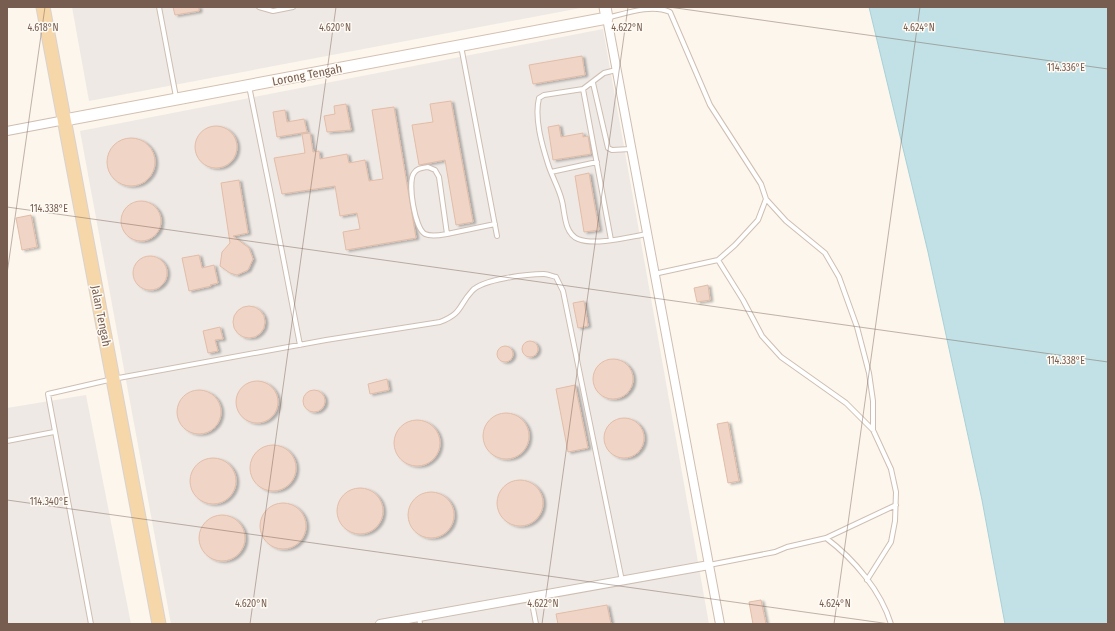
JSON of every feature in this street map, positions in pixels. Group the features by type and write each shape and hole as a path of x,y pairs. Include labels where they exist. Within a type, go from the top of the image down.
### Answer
{"main road":[{"name":"Jalan Tengah","path":"43,7 159,624"}],"street":[{"name":"Lorong Tengah","path":"7,131 461,46 606,12"},
{"path":"606,12 720,624"},
{"path":"380,624 419,621 531,598 709,565"}],"lane":[{"path":"160,7 177,100"},
{"path":"259,7 273,11 293,7"},
{"path":"606,12 655,9 670,12 710,105 761,184 766,199 786,221 825,253 839,277 857,327 869,373 873,401 873,430"},
{"path":"461,46 497,236"},
{"path":"616,70 604,73 593,83 583,89 550,93 539,98 538,115 548,164 559,190 567,226 571,235 578,239 611,240 647,234"},
{"path":"593,83 608,148 612,150 631,149"},
{"path":"248,86 271,194 300,345"},
{"path":"583,89 611,240"},
{"path":"551,172 597,162"},
{"path":"447,234 438,173 432,168 418,169 414,173 411,182 414,211 419,228 425,234 429,236 447,234 494,224"},
{"path":"654,274 718,260 735,245 758,220 766,199"},
{"path":"718,260 743,300 762,336 781,357 846,403 873,430 891,469 896,492 896,505 891,542 867,580"},
{"path":"91,624 48,394 113,379 300,345 440,322 452,317 459,311 473,290 480,285 529,275 546,274 556,277 563,291 622,581"},
{"path":"7,441 54,432"},
{"path":"709,565 775,552 787,547 826,538 896,505"},
{"path":"826,538 867,580 886,606 891,624"},
{"path":"531,598 536,624"}],"shaded area":[{"path":"72,7 586,7 89,101"},
{"path":"603,29 709,624 171,624 80,131"},
{"path":"86,395 131,624 7,624 7,408"}],"water":[{"path":"869,7 1108,7 1108,624 1005,624 982,500 928,252"}],"building":[{"path":"173,7 199,7 199,11 175,15"},
{"path":"582,56 585,75 533,84 529,65"},
{"path":"451,101 473,222 456,225 445,160 419,165 412,125 433,122 430,104"},
{"path":"346,104 351,130 327,132 324,116 335,114 334,106"},
{"path":"394,107 416,238 346,250 343,232 360,229 357,213 340,216 335,186 282,194 274,158 305,153 302,134 310,133 313,152 319,151 320,159 347,154 349,163 365,160 369,181 383,179 372,110"},
{"path":"285,110 287,122 304,119 307,132 277,137 273,112"},
{"path":"559,125 561,137 583,133 583,137 588,136 591,154 553,160 548,127"},
{"path":"212,126 220,126 231,132 237,143 237,151 231,162 220,168 212,168 201,162 195,151 195,143 201,132"},
{"path":"131,138 140,140 148,145 153,153 155,162 153,171 148,179 140,184 131,186 122,184 114,179 109,171 107,162 109,153 114,145 122,140"},
{"path":"589,173 599,230 584,232 575,176"},
{"path":"239,180 248,233 233,236 249,248 253,259 248,270 237,275 230,273 220,266 222,252 230,243 221,183"},
{"path":"141,201 149,203 155,207 159,213 161,221 159,229 155,235 149,239 141,241 133,239 127,235 123,229 121,221 123,213 127,207 133,203"},
{"path":"31,215 37,247 22,250 16,218"},
{"path":"199,255 202,268 214,265 218,283 189,291 182,258"},
{"path":"147,256 153,256 157,257 164,263 167,273 166,280 160,287 153,290 147,290 143,289 136,283 133,276 133,270 134,266 140,259"},
{"path":"708,285 710,300 697,302 694,288"},
{"path":"584,301 588,326 578,328 573,303"},
{"path":"246,306 252,306 262,313 265,322 264,328 258,335 252,338 246,338 236,331 233,325 233,319 240,309"},
{"path":"220,327 223,339 215,340 218,351 208,353 203,331"},
{"path":"527,341 533,341 538,346 536,355 533,357 527,357 522,352 522,346"},
{"path":"502,346 508,346 513,351 511,360 508,362 502,362 497,357 497,351"},
{"path":"617,359 624,362 630,368 633,379 632,387 624,396 617,399 609,399 602,396 594,387 593,375 596,368 605,360"},
{"path":"387,379 389,390 370,394 368,384"},
{"path":"253,381 261,381 272,387 278,398 278,406 272,417 261,423 253,423 242,417 236,406 236,398 242,387"},
{"path":"575,385 588,448 568,452 556,389"},
{"path":"199,390 211,394 217,400 221,412 217,424 211,430 199,434 187,430 181,424 177,412 181,400 187,394"},
{"path":"314,390 318,391 324,397 324,405 318,411 314,412 310,411 304,405 303,401 304,397 310,391"},
{"path":"511,413 523,419 528,427 528,445 523,453 515,458 501,459 489,453 484,445 483,431 489,419 497,414"},
{"path":"628,418 635,421 641,427 644,438 643,446 635,455 628,458 620,458 613,455 605,446 604,434 607,427 616,419"},
{"path":"422,420 434,426 439,434 439,452 434,460 426,465 412,466 400,460 395,452 394,438 400,426 408,421"},
{"path":"728,422 739,481 728,483 717,424"},
{"path":"278,445 290,451 295,459 295,477 290,485 282,490 268,491 256,485 251,477 250,463 256,451 264,446"},
{"path":"218,458 230,464 235,472 235,490 230,498 222,503 208,504 196,498 191,490 190,476 196,464 204,459"},
{"path":"525,480 537,486 542,494 542,512 537,520 529,525 515,526 503,520 498,512 497,498 503,486 511,481"},
{"path":"365,488 377,494 382,502 382,520 377,528 369,533 355,534 343,528 338,520 337,506 343,494 351,489"},
{"path":"436,492 448,498 453,506 453,524 448,532 440,537 426,538 414,532 409,524 408,510 414,498 422,493"},
{"path":"288,503 300,509 305,517 305,535 300,543 292,548 278,549 266,543 261,535 260,521 266,509 274,504"},
{"path":"227,515 231,516 241,525 244,529 244,547 235,557 227,561 217,561 209,557 200,547 199,533 203,525 213,516"},
{"path":"761,600 766,624 753,624 749,602"},
{"path":"607,605 611,624 558,624 556,614"}]}
